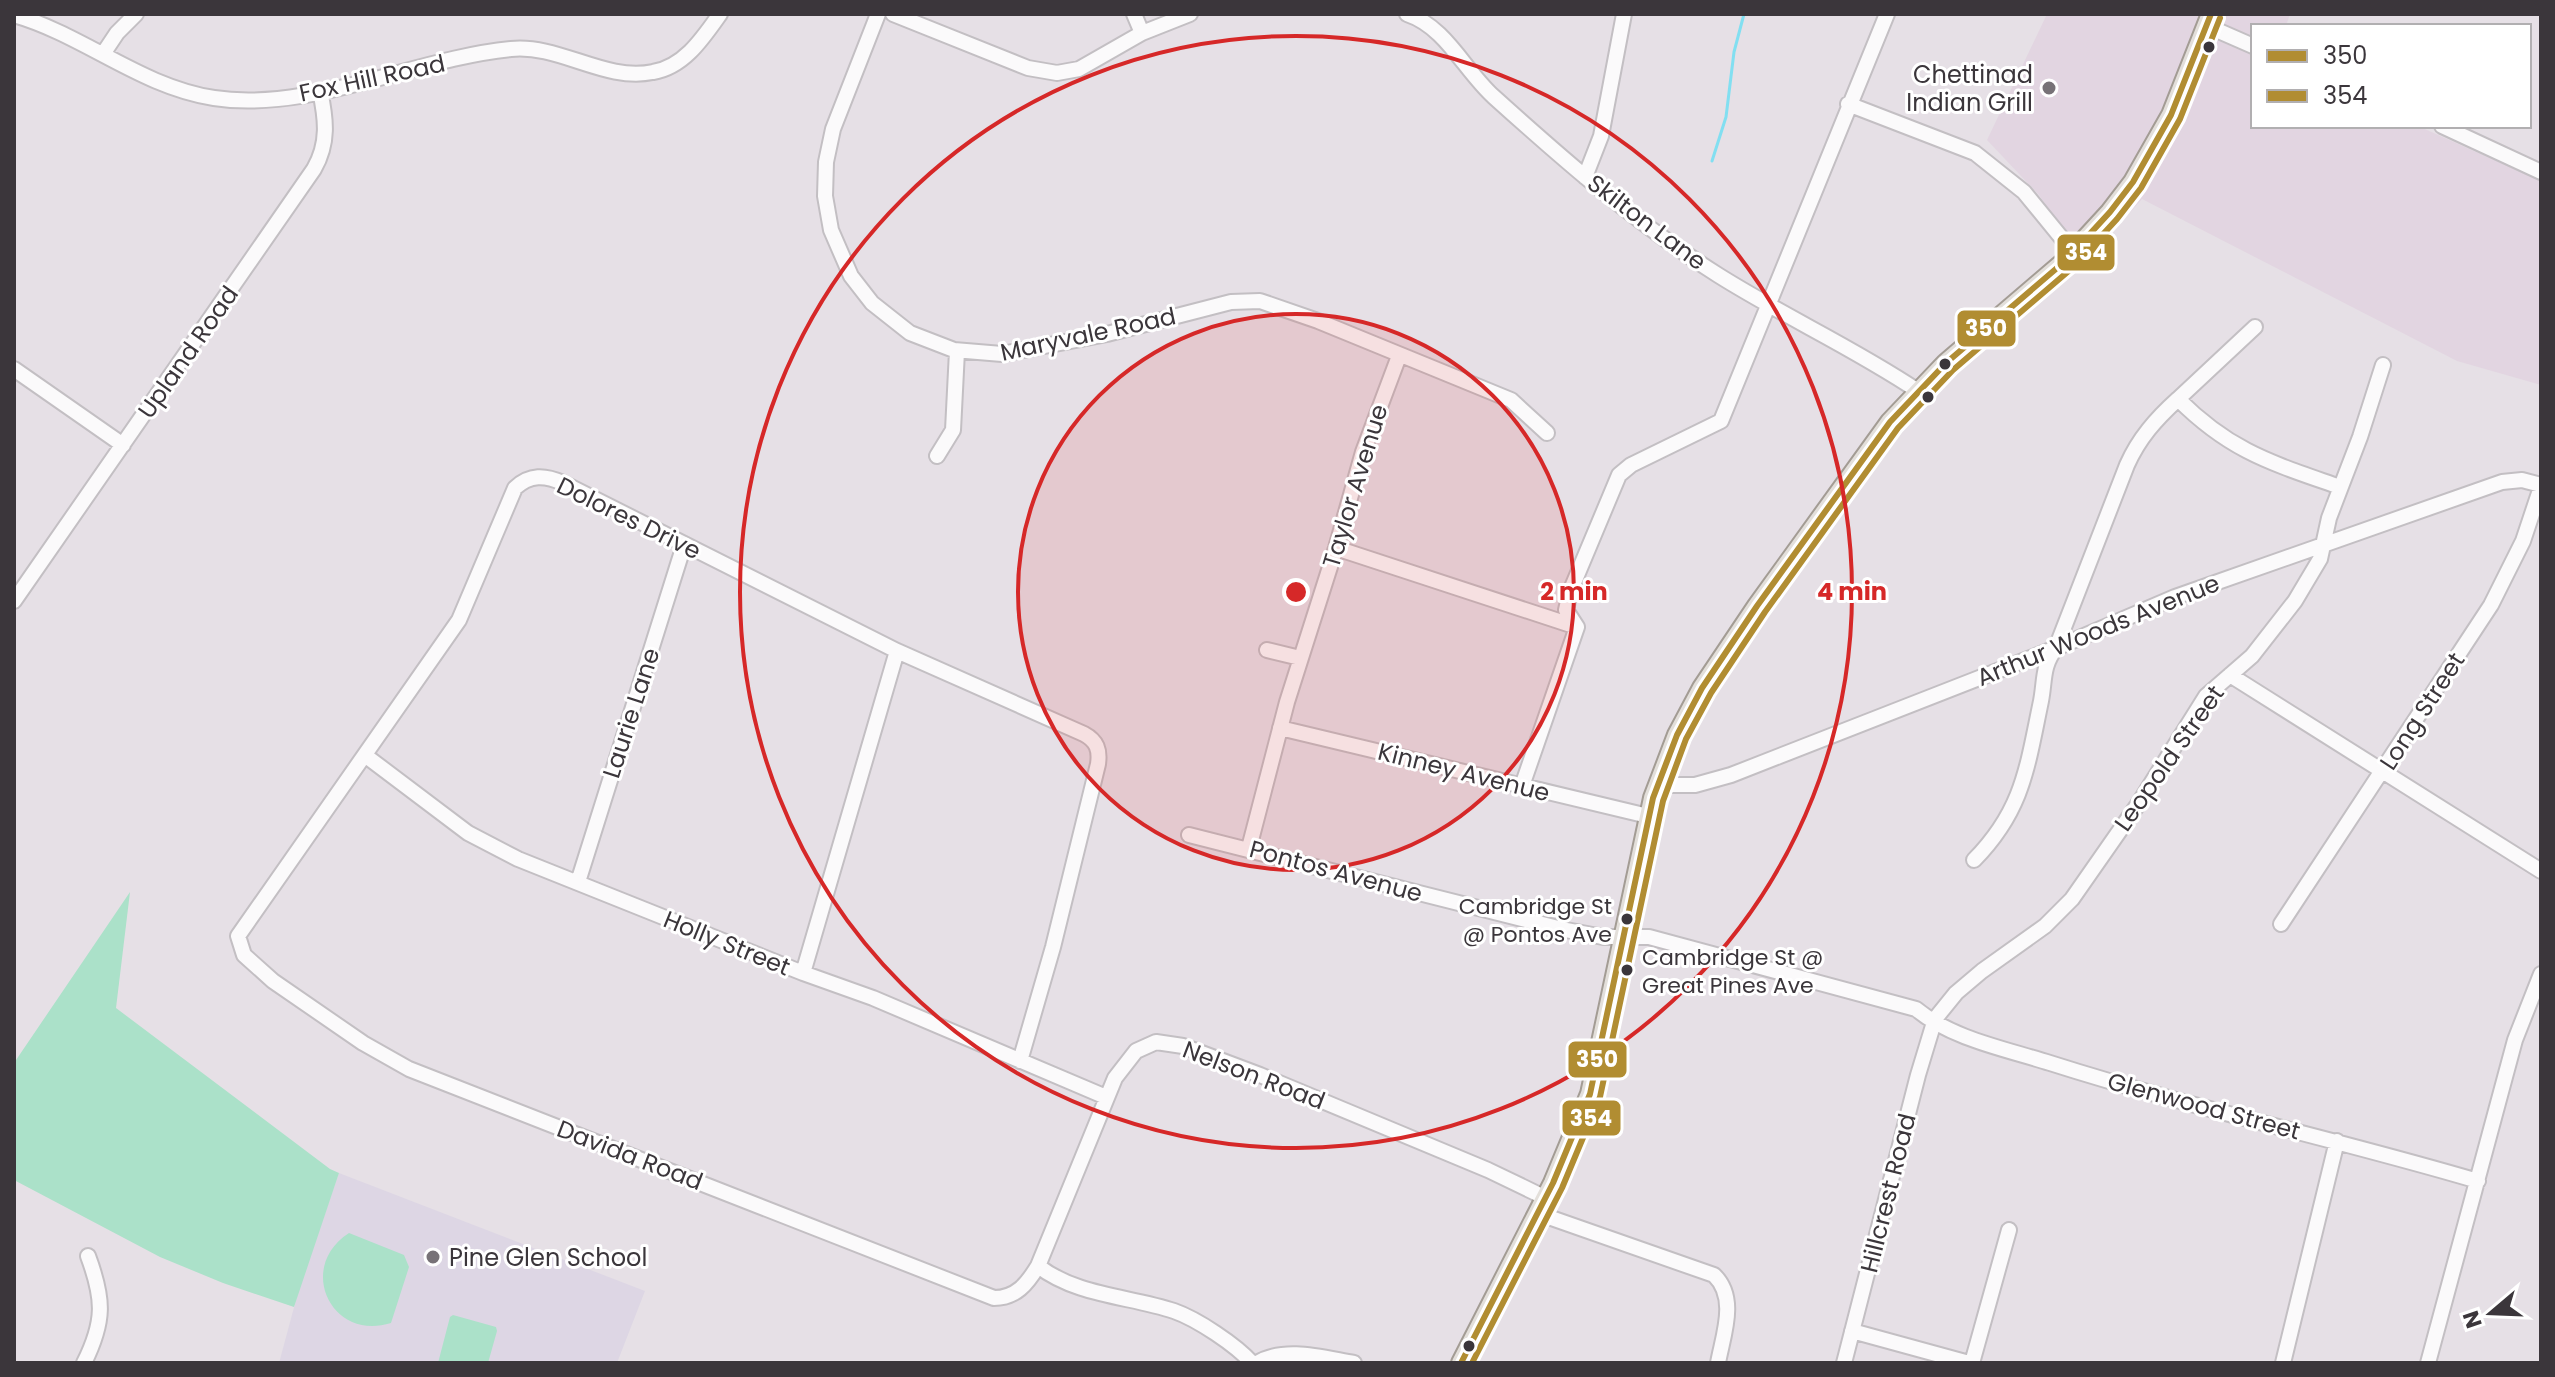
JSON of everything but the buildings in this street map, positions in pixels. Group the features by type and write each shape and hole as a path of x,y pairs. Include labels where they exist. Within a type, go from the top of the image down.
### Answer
{"main road":[{"path":"1461,1363 1542,1206 1590,1094 1648,816 1677,735 1712,673 1890,422 1918,391 2073,252 2110,212 2150,154 2181,92 2206,18"}],"street":[{"path":"103,54 117,33 136,14"},
{"name":"Fox Hill Road","path":"14,15 43,24 165,85 212,98 257,100 320,91 514,49 554,53 612,71 651,73 681,60 720,14"},
{"name":"Maryvale Road","path":"878,14 837,115 829,145 825,179 829,221 843,261 872,303 910,333 957,351 986,354 1018,352 1107,334 1231,302 1253,300 1285,308 1515,402 1547,433"},
{"path":"893,14 1028,68 1051,73 1079,69 1142,33 1190,14"},
{"path":"1134,14 1142,33"},
{"name":"Skilton Lane","path":"1407,14 1439,33 1480,84 1585,177 1685,254 1918,391"},
{"path":"1585,177 1601,136 1624,14"},
{"path":"1577,627 1566,610 1570,592 1619,475 1631,465 1721,421 1887,14"},
{"path":"2206,18 2251,45"},
{"name":"Upland Road","path":"14,601 319,161 326,128 320,91"},
{"path":"1848,104 1975,153 2024,192 2073,252"},
{"path":"2446,128 2541,172"},
{"path":"1757,332 1771,322 1789,316"},
{"path":"1974,860 1994,839 2016,803 2033,740 2046,662 2056,648 2135,447 2154,421 2255,327"},
{"path":"937,456 953,430 957,351"},
{"name":"Taylor Avenue","path":"1249,848 1300,658 1336,548 1367,437 1399,356"},
{"name":"Leopold Street","path":"1933,1023 1956,993 2045,926 2072,899 2139,803 2206,696 2252,656 2310,579 2324,546 2329,518 2383,365"},
{"path":"14,369 123,445"},
{"path":"2178,399 2209,428 2239,449 2340,487"},
{"name":"Dolores Drive","path":"240,946 240,930 366,756 459,620 512,494 525,480 538,477 563,483 897,651 1084,734 1097,745 1098,764 1053,947 1020,1061"},
{"name":"Arthur Woods Avenue","path":"1657,785 1695,785 1731,775 2056,648 2175,597 2502,482 2522,480 2541,486"},
{"name":"Long Street","path":"2281,924 2500,589 2523,541 2541,486"},
{"name":"Laurie Lane","path":"578,882 684,545"},
{"path":"1336,548 1577,627"},
{"path":"1522,786 1577,627"},
{"path":"1267,650 1300,658"},
{"path":"803,973 897,651"},
{"path":"2230,675 2541,871"},
{"name":"Kinney Avenue","path":"1280,728 1648,816"},
{"name":"Holly Street","path":"366,756 468,833 518,859 873,998 1106,1097"},
{"name":"Pontos Avenue","path":"1189,835 1566,930 1600,937 1649,937 1916,1009 1933,1023"},
{"name":"Davida Road","path":"240,946 250,962 273,981 363,1043 409,1069 807,1223 991,1298 1003,1298 1017,1292 1038,1266"},
{"path":"2428,1363 2515,1040 2541,974"},
{"name":"Glenwood Street","path":"1933,1023 2124,1087 2337,1141 2478,1181"},
{"name":"Hillcrest Road","path":"1844,1363 1933,1023"},
{"name":"Nelson Road","path":"1038,1266 1120,1069 1136,1051 1156,1042 1177,1044 1414,1139 1542,1206 1714,1275 1723,1286 1727,1300 1718,1363"},
{"path":"2283,1363 2337,1141"},
{"path":"1852,1331 1970,1363 2009,1230"},
{"path":"84,1363 97,1329 100,1300 99,1286 88,1256"},
{"path":"1038,1266 1076,1285 1181,1314 1254,1363 1271,1356 1294,1354 1354,1363"}],"shaded area":[{"path":"2047,14 2290,14 2287,24 2251,24 2251,128 2422,128 2541,181 2541,385 2457,361 2142,199 2094,253 2068,239 2039,195 1987,140"},
{"name":"Pine Glen School","path":"339,1173 645,1291 617,1363 279,1363 300,1285"}],"green space":[{"path":"130,892 116,1008 339,1173 294,1307 160,1257 14,1180 14,1063"},
{"path":"349,1233 404,1255 409,1267 391,1323 370,1326 352,1322 337,1312 328,1298 323,1281 325,1264 333,1247"},
{"path":"453,1315 496,1327 488,1363 438,1363"}],"waterway":[{"path":"1712,161 1726,117 1734,52 1744,14"}],"transit line":[{"name":"350","path":"1461,1363 1553,1183 1590,1094 1653,798 1677,735 1702,688 1757,606 1890,422 1946,363 2064,262 2133,182 2171,115 2211,14"},
{"name":"354","path":"1472,1363 1562,1188 1600,1097 1663,801 1686,739 1711,693 1765,612 1898,428 1953,370 2071,269 2141,188 2180,119 2220,18"}],"place":[{"name":"Chettinad Indian Grill","path":"2049,88"},
{"name":"Cambridge St @ Pontos Ave","path":"1627,919"},
{"name":"Cambridge St @ Great Pines Ave","path":"1627,970"},
{"name":"Pine Glen School","path":"433,1257"}]}
